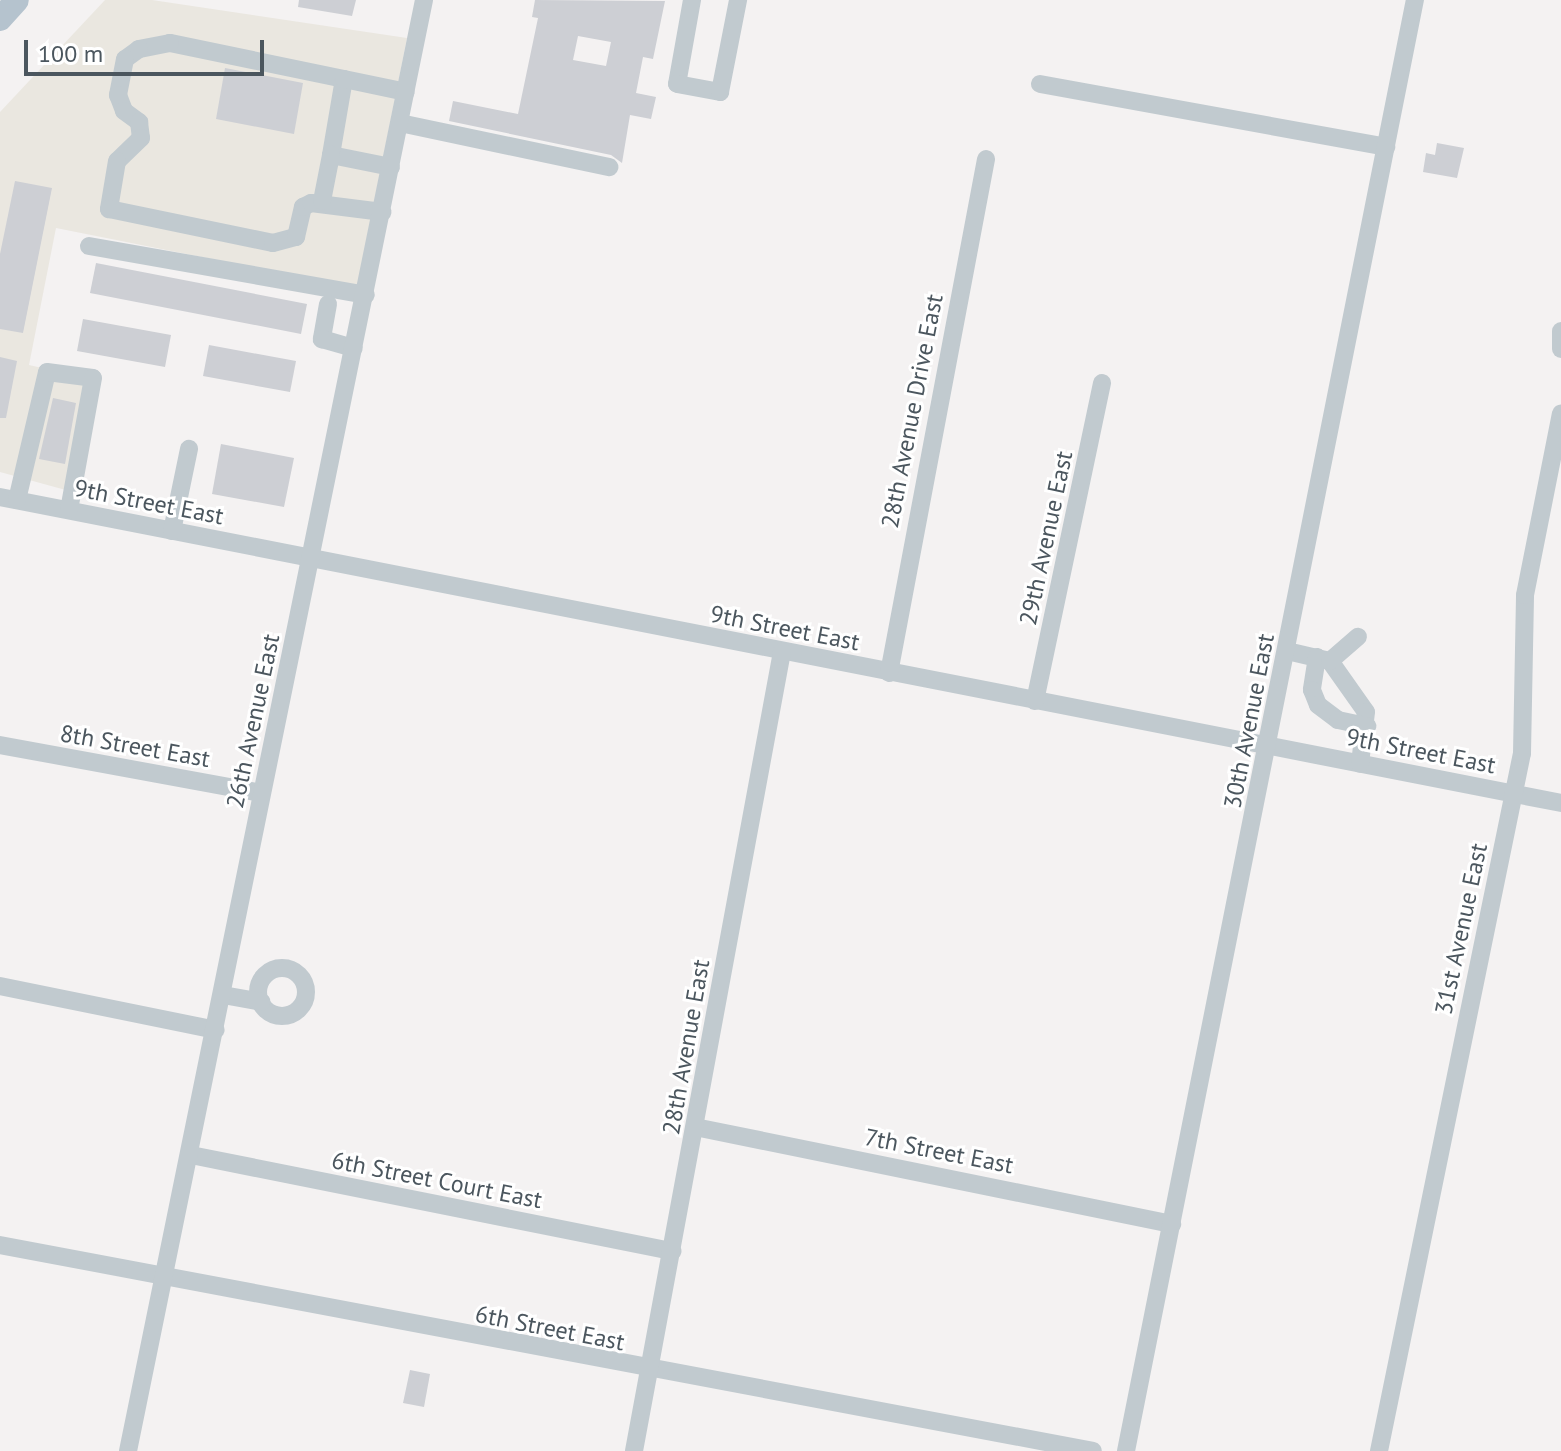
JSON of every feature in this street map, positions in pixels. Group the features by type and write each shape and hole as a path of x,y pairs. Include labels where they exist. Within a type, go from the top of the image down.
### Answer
{"main road":[{"path":"0,19 17,0"}],"street":[{"name":"26th Avenue East","path":"128,1451 191,1155 261,793 313,558 424,0"},
{"path":"692,0 677,84 720,92 738,0"},
{"name":"30th Avenue East","path":"1126,1451 1269,746 1415,0"},
{"path":"382,212 322,201 303,207 296,237 287,243 109,209 117,161 141,138 139,122 124,111 118,95 121,70 125,59 139,49 170,43 406,92"},
{"path":"322,201 344,79"},
{"path":"1040,84 1386,147"},
{"path":"400,123 609,167"},
{"path":"331,155 391,167"},
{"name":"28th Avenue Drive East","path":"889,673 986,159"},
{"path":"89,246 366,295"},
{"path":"328,304 322,339 354,348"},
{"path":"1561,331 1561,349"},
{"path":"9,498 47,372 93,378 69,510"},
{"name":"29th Avenue East","path":"1035,701 1102,383"},
{"name":"31st Avenue East","path":"1379,1451 1522,753 1525,595 1561,414"},
{"path":"172,531 189,449"},
{"name":"9th Street East","path":"9,498 1561,803"},
{"path":"1358,637 1324,659 1312,690 1318,705 1333,718 1367,726"},
{"path":"1287,651 1324,659 1366,712 1367,726 1360,764"},
{"name":"28th Avenue East","path":"634,1451 782,652"},
{"name":"8th Street East","path":"0,745 261,793"},
{"path":"0,986 216,1030"},
{"path":"223,995 261,1002"},
{"name":"7th Street East","path":"695,1127 1172,1224"},
{"name":"6th Street Court East","path":"191,1155 673,1251"},
{"name":"6th Street East","path":"0,1245 650,1371 1093,1451"}],"shaded area":[{"path":"105,0 152,0 407,38 357,288 56,228 29,365 100,381 73,492 0,472 0,112"}],"building":[{"path":"299,0 356,0 352,16 298,7"},
{"path":"535,0 665,1 653,59 643,57 636,93 656,97 651,119 630,115 622,163 611,155 449,121 453,101 518,114 538,18 532,17","holes":["578,36 611,42 606,66 573,60"]},
{"path":"225,68 303,83 294,134 216,119"},
{"path":"1437,143 1464,148 1457,178 1423,172 1426,153 1435,155"},
{"path":"15,181 52,188 23,333 0,329 0,254"},
{"path":"96,263 307,304 301,334 90,293"},
{"path":"83,319 171,335 165,367 77,351"},
{"path":"209,345 296,361 290,392 203,376"},
{"path":"0,357 17,361 6,418 0,418"},
{"path":"53,398 76,403 65,464 39,459"},
{"path":"221,444 294,458 284,507 212,494"},
{"path":"410,1370 430,1374 424,1407 403,1403"}]}
